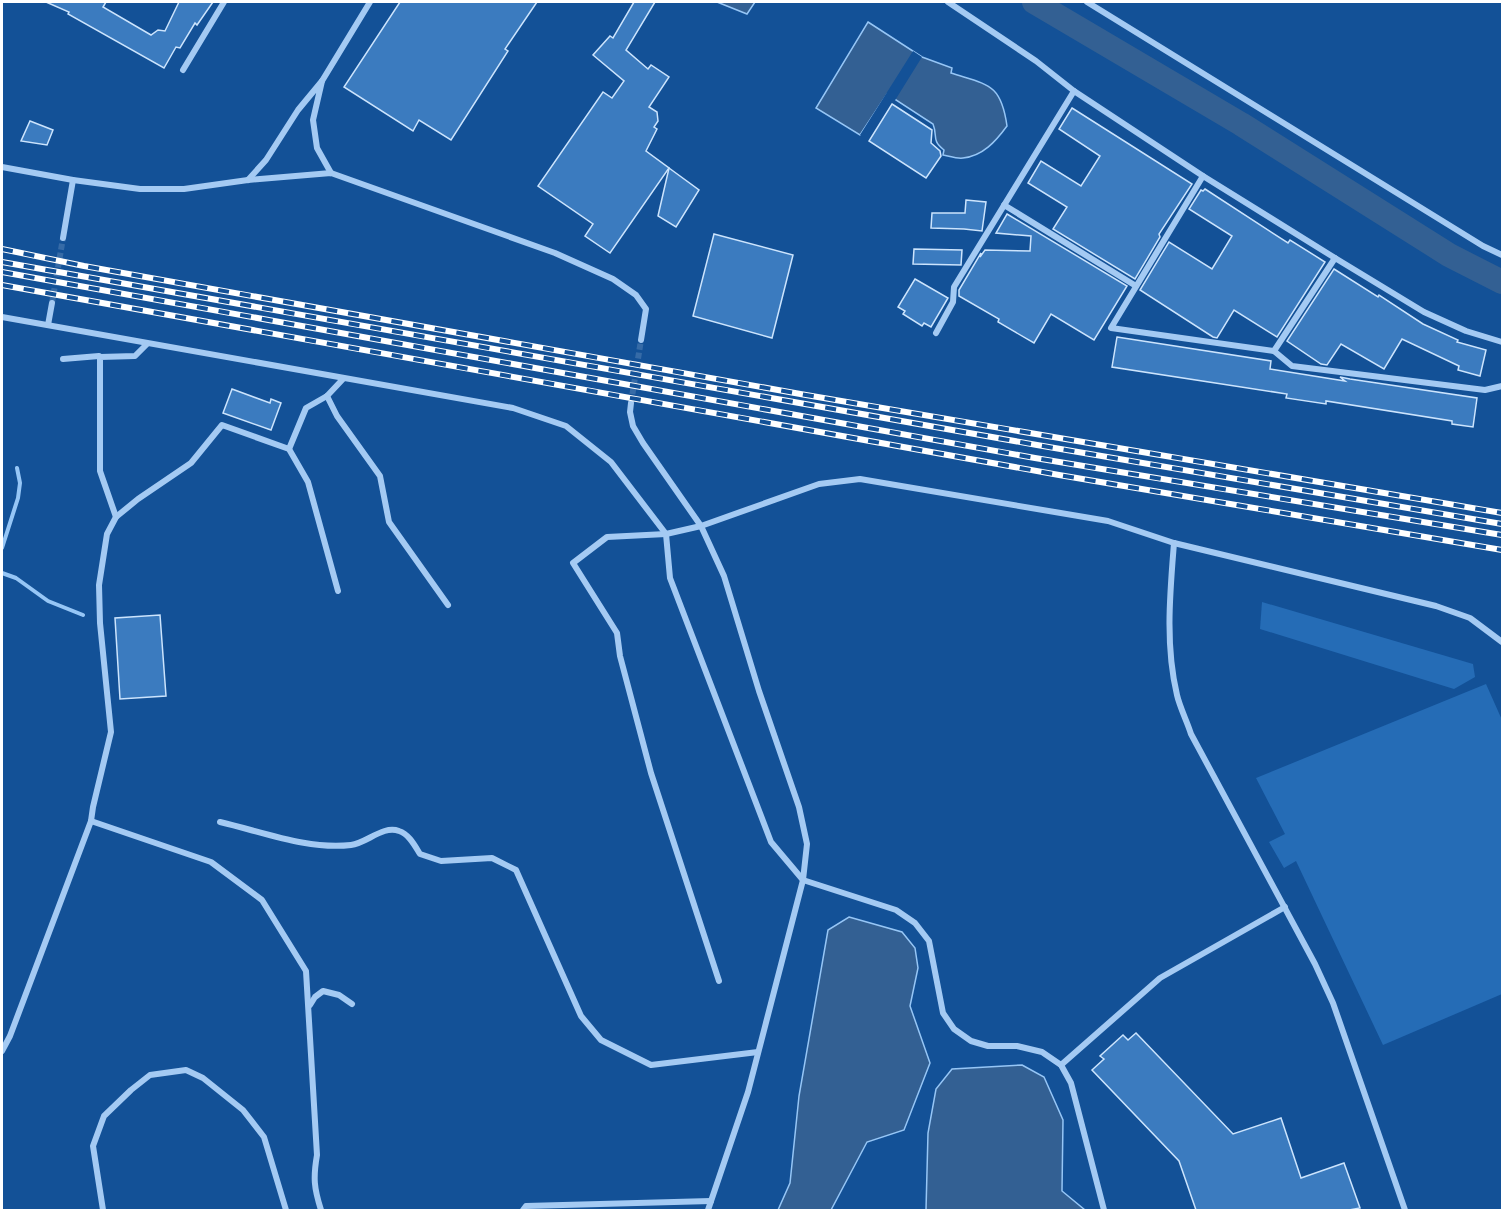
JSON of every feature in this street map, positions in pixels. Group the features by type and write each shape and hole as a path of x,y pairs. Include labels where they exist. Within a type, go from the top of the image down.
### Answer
{"street":[{"path":"183,70 224,2"},
{"path":"248,180 266,160 298,110 322,81 370,2"},
{"path":"948,2 1036,61 1074,91 1203,176 1335,258 1424,312 1466,331 1503,342"},
{"path":"1087,2 1463,234 1503,255"},
{"path":"322,81 312,120 317,148 331,173"},
{"path":"936,333 953,302 954,287 1074,91"},
{"path":"2,167 140,189 184,189 248,180 331,173 555,253 613,279 636,295 646,309 641,340"},
{"path":"1203,176 1111,328 1274,351 1292,366 1485,390 1503,386"},
{"path":"63,238 73,180"},
{"path":"1004,205 1136,286"},
{"path":"1274,351 1335,258"},
{"path":"48,325 52,303"},
{"path":"2,317 513,408 566,426 611,462 666,534 670,578 771,842 802,880 896,910 915,923 929,941 943,1013 954,1029 971,1041 988,1046 1017,1047 1042,1052 1061,1065 1071,1083 1104,1210"},
{"path":"116,517 100,471 100,357 135,356 147,344"},
{"path":"63,359 99,356"},
{"path":"289,449 306,408 327,396 343,379"},
{"path":"327,396 338,416 380,476 389,522 448,605"},
{"path":"631,403 633,426 702,526 724,576 759,691 799,807 807,844 802,880 748,1092 708,1210"},
{"path":"2,1051 91,821 111,732 100,623 99,585 107,534 116,517 138,498 191,463 222,425 289,449 308,482 338,591"},
{"path":"718,981 651,773 620,656 617,633 573,563 607,537 666,534 702,526 819,484 860,479 1108,521 1174,543 1436,606 1470,618 1503,642"},
{"path":"1174,543 1169,610 1170,660 1177,696 1191,734 1285,908 1333,1003 1405,1210"},
{"path":"91,821 211,862 262,900 306,971 318,1155 313,1176 315,1193 321,1210"},
{"path":"220,822 321,847 354,844 384,831 399,831 412,840 420,854 441,861 492,858 516,870 581,1016 601,1040 651,1065 758,1052"},
{"path":"1061,1065 1160,978 1285,908"},
{"path":"309,1005 323,991 339,995 352,1004"},
{"path":"103,1210 93,1146 104,1116 130,1090 150,1075 186,1070 203,1078 243,1110 264,1137 286,1210"},
{"path":"523,1210 526,1206 711,1201"}],"shaded area":[{"path":"717,2 755,2 747,14"},
{"path":"868,22 922,57 952,68 951,73 975,80 991,88 1001,101 1007,126 983,151 970,157 956,158 943,155 944,150 936,141 933,124 887,94 860,135 816,108"},
{"path":"1262,602 1473,664 1475,677 1454,689 1260,629"},
{"path":"1486,684 1502,720 1502,994 1383,1045 1296,861 1284,868 1269,842 1285,834 1256,778"},
{"path":"849,917 902,932 915,948 918,968 910,1006 930,1063 904,1130 867,1142 831,1210 778,1210 790,1183 799,1096 828,930"},
{"path":"1022,1065 1044,1077 1063,1120 1062,1191 1085,1210 926,1210 928,1133 936,1089 952,1069"}],"pier":[{"path":"913,51 922,57 894,102 887,98 863,137 860,135"}],"building":[{"path":"46,2 106,2 103,7 151,35 158,30 165,31 179,2 213,2 197,25 195,23 180,48 176,47 164,68 68,14 69,12"},
{"path":"400,2 537,2 505,49 508,51 451,140 419,120 413,131 344,87"},
{"path":"634,2 655,2 626,50 648,69 651,65 669,77 649,107 657,112 658,121 654,127 657,129 646,151 669,168 610,253 585,236 593,224 538,186 603,92 612,98 624,81 593,55 610,36 613,38"},
{"path":"892,104 932,130 931,143 940,151 941,156 926,178 869,141"},
{"path":"1072,108 1192,184 1159,234 1160,237 1135,279 1053,229 1067,207 1028,183 1041,161 1081,186 1100,156 1059,129"},
{"path":"30,121 53,130 47,145 21,141"},
{"path":"669,168 699,190 676,227 658,216"},
{"path":"1205,189 1288,243 1290,240 1325,262 1277,337 1234,310 1217,338 1213,337 1140,290 1169,242 1212,269 1232,236 1189,209 1201,190"},
{"path":"966,200 986,202 982,231 931,228 932,213 965,213"},
{"path":"1007,214 1127,286 1094,340 1051,314 1034,343 959,296 959,290 985,250 1030,251 1031,236 996,233"},
{"path":"714,234 793,255 772,338 693,316"},
{"path":"914,249 962,250 961,265 913,264"},
{"path":"1334,269 1423,324 1458,340 1457,342 1486,350 1480,376 1458,370 1459,366 1402,339 1384,369 1341,344 1327,365 1321,364 1287,341"},
{"path":"915,279 948,298 931,327 924,323 922,326 903,314 905,311 898,307"},
{"path":"1117,337 1271,361 1270,369 1477,398 1473,427 1452,424 1452,421 1326,401 1326,404 1286,398 1287,394 1112,367"},
{"path":"232,389 270,403 271,399 281,403 271,430 223,413"},
{"path":"160,615 166,696 120,699 115,618"},
{"path":"1136,1033 1233,1134 1281,1118 1301,1178 1344,1163 1360,1208 1349,1210 1196,1210 1179,1161 1092,1070 1104,1059 1100,1056 1123,1035 1128,1040"}],"waterway":[{"path":"1034,2 1241,124 1449,255 1502,282"},
{"path":"2,548 18,498 20,483 17,468"},
{"path":"2,573 16,578 48,601 83,615"}],"tunnel":[{"path":"52,303 63,238"},
{"path":"631,403 641,340"}],"railway":[{"path":"2,249 84,266 806,395 1502,513"},
{"path":"2,262 1037,445 1502,524"},
{"path":"2,272 1035,458 1502,535"},
{"path":"2,285 1059,475 1502,550"}]}
